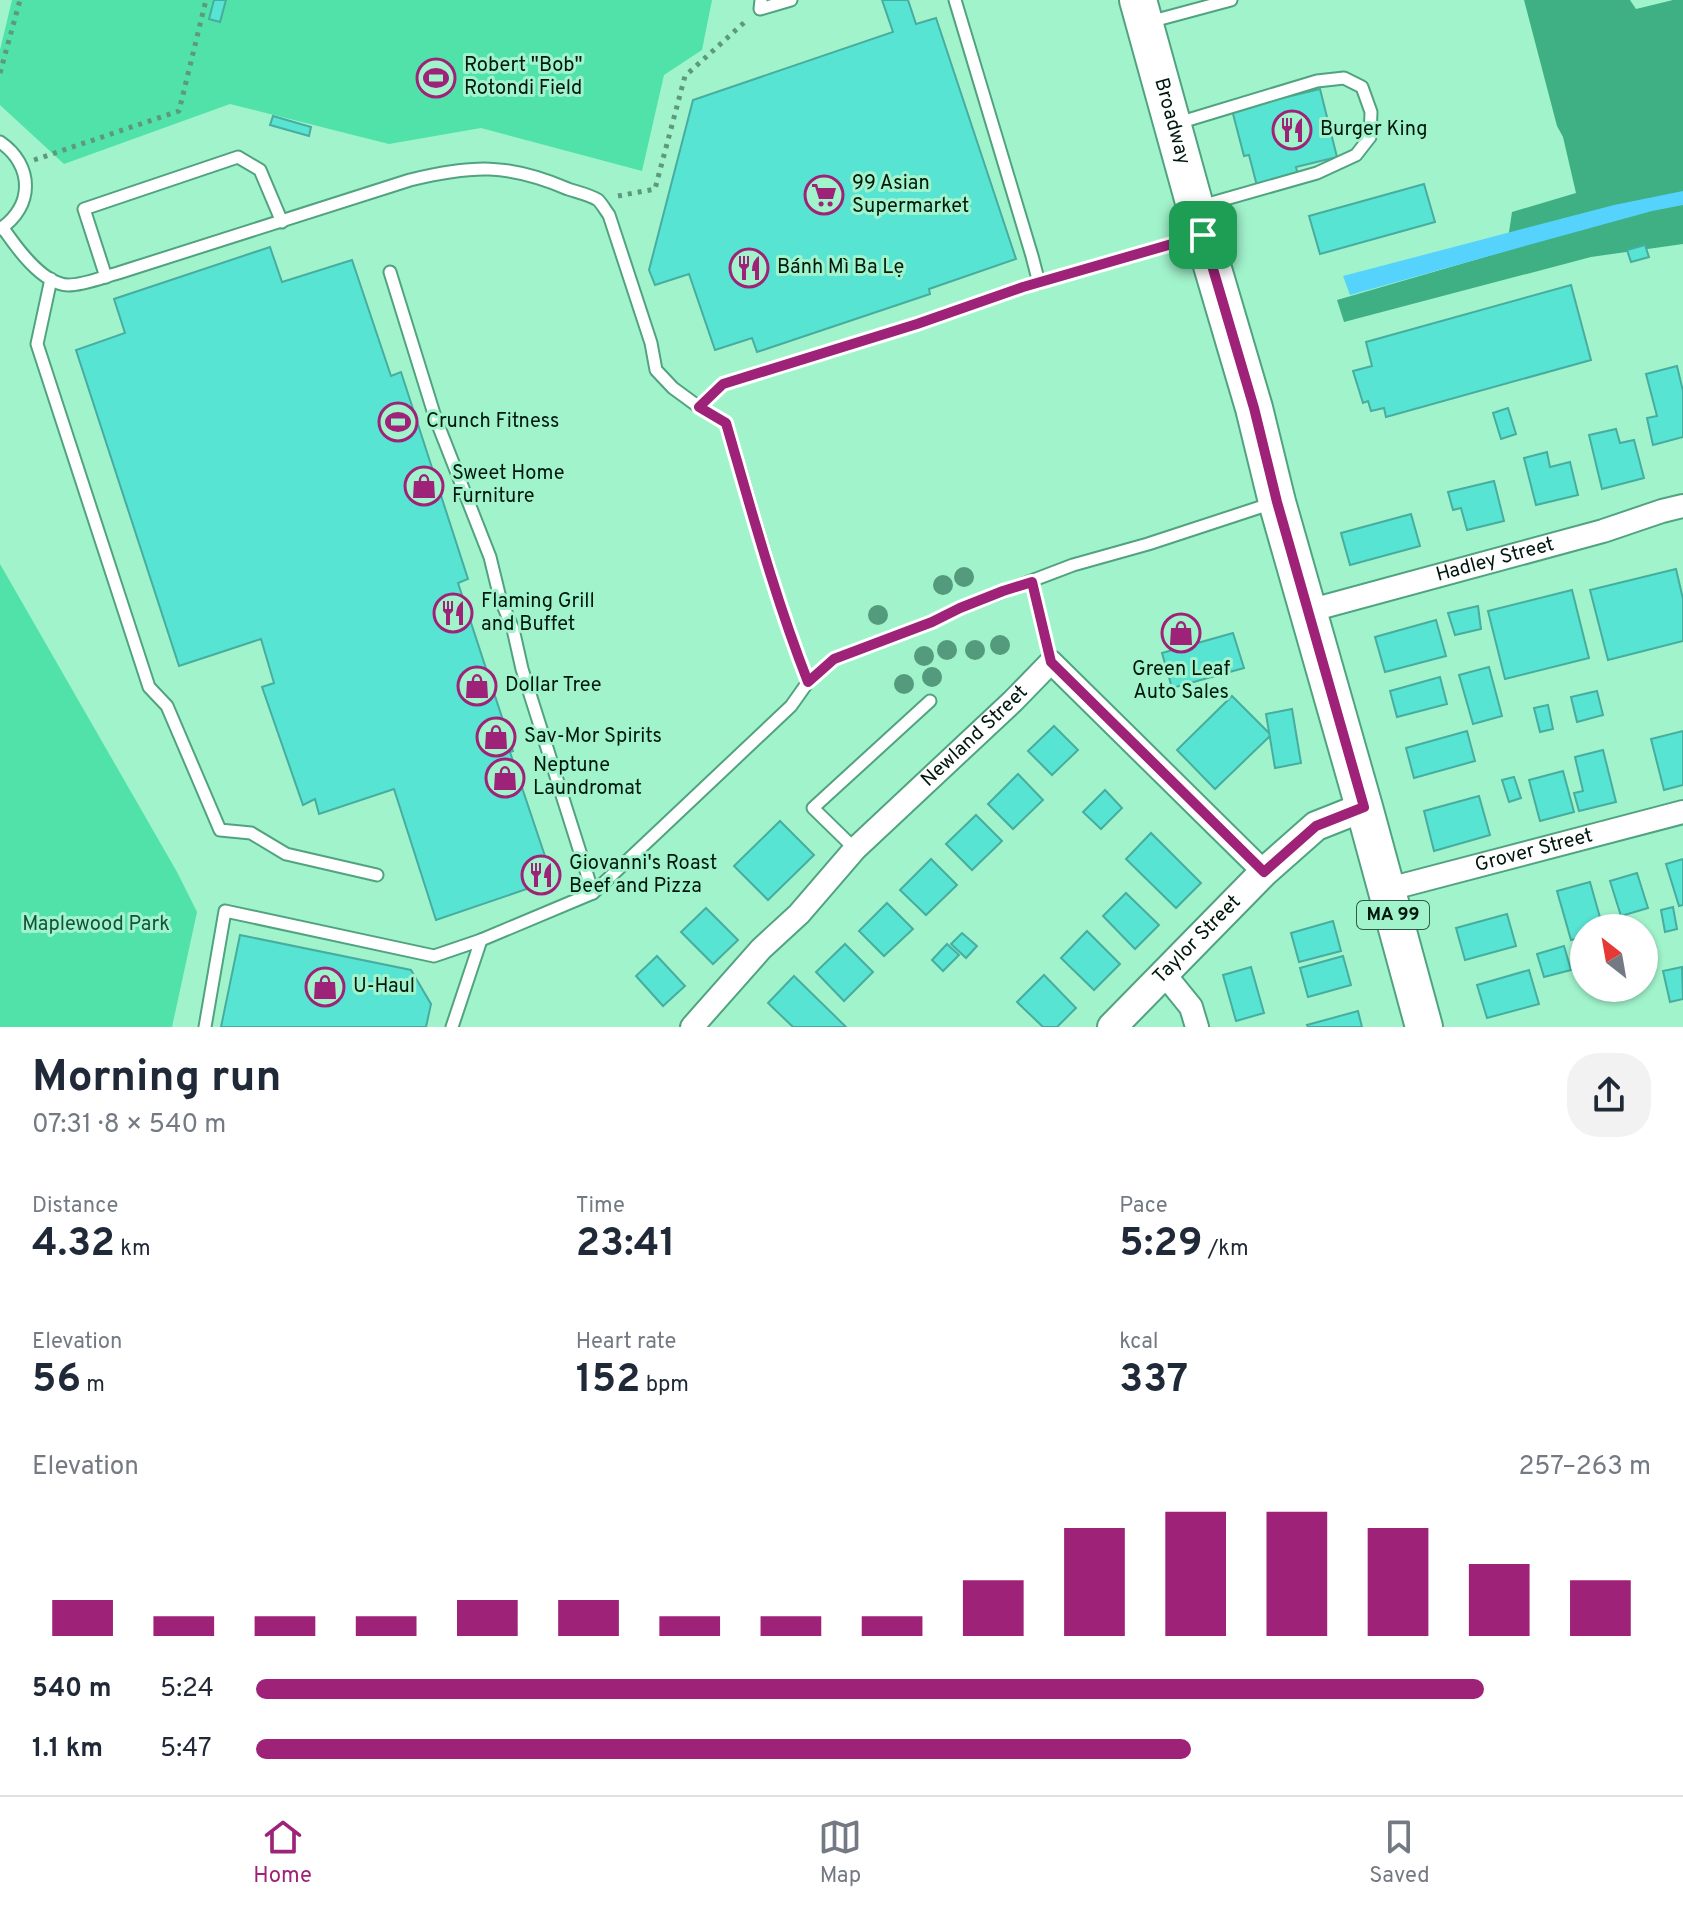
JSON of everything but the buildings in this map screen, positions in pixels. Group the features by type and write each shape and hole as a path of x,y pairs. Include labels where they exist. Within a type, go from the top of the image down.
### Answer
{"main road":[{"name":"Broadway","path":"1142,12 1424,1027"}],"street":[{"name":"Hadley Street","path":"1308,611 1603,531 1683,506"},
{"name":"Newland Street","path":"692,1027 761,949 799,914 855,849 1051,662"},
{"path":"1051,662 1264,872"},
{"name":"Taylor Street","path":"1112,1027 1264,872 1316,826 1364,807"},
{"name":"Grover Street","path":"1385,890 1683,812"},
{"path":"1165,975 1191,1007 1197,1027"}],"lane":[{"path":"761,4 791,0"},
{"path":"955,0 1039,283"},
{"path":"1142,12 1231,0"},
{"path":"699,407 723,384 1039,283 1317,173 1356,155 1370,137 1371,112 1362,87 1344,78 1317,81 1174,124"},
{"path":"0,142 13,152 21,164 25,179 21,206 14,219 1,229 44,274 70,285 106,277 447,171 475,168 517,172 543,178 598,201 609,215 651,343 656,370 673,388 726,423 808,682"},
{"path":"106,277 84,209 238,157 260,170 282,222"},
{"path":"390,272 435,417 490,557 500,598 513,629 522,669 593,893"},
{"path":"51,279 37,344 149,687 167,706 220,830 251,833 286,854 377,875"},
{"path":"205,1027 225,911 434,956 481,940 593,893 791,706 808,682 834,659 1073,565 1277,502"},
{"path":"1032,582 1051,662"},
{"path":"855,849 813,808 930,701"},
{"path":"452,1027 481,940"}],"path":[{"path":"0,73 20,0"},
{"path":"21,164 179,111 206,0"},
{"path":"598,201 655,189 685,76 761,4"}],"green space":[{"path":"12,0 712,0 702,50 664,75 642,171 481,128 389,144 230,104 64,164 0,105 0,50"},
{"path":"1524,0 1630,0 1636,9 1683,0 1683,244 1591,257 1344,322 1337,300 1502,252 1512,212 1576,193"},
{"name":"Maplewood Park","path":"0,564 197,912 172,1027 0,1027"}],"water":[{"path":"1683,191 1683,205 1350,295 1343,276 1614,205"}],"place":[{"name":"Robert \"Bob\" Rotondi Field","path":"436,78"},
{"name":"Burger King","path":"1292,130"},
{"name":"99 Asian Supermarket","path":"824,195"},
{"name":"Bánh Mì Ba Lẹ","path":"749,268"},
{"name":"Crunch Fitness","path":"398,422"},
{"name":"Sweet Home Furniture","path":"424,486"},
{"name":"Flaming Grill and Buffet","path":"453,613"},
{"name":"Green Leaf Auto Sales","path":"1181,633"},
{"name":"Dollar Tree","path":"477,686"},
{"name":"Sav-Mor Spirits","path":"496,737"},
{"name":"Neptune Laundromat","path":"505,778"},
{"name":"Giovanni's Roast Beef and Pizza","path":"541,875"},
{"name":"U-Haul","path":"325,987"}],"route":[{"path":"1203,235 1364,807 1316,826 1264,872 1051,662 1032,582 834,659 808,682 726,423 699,407 723,384 917,324 1023,287 1203,235"}]}
